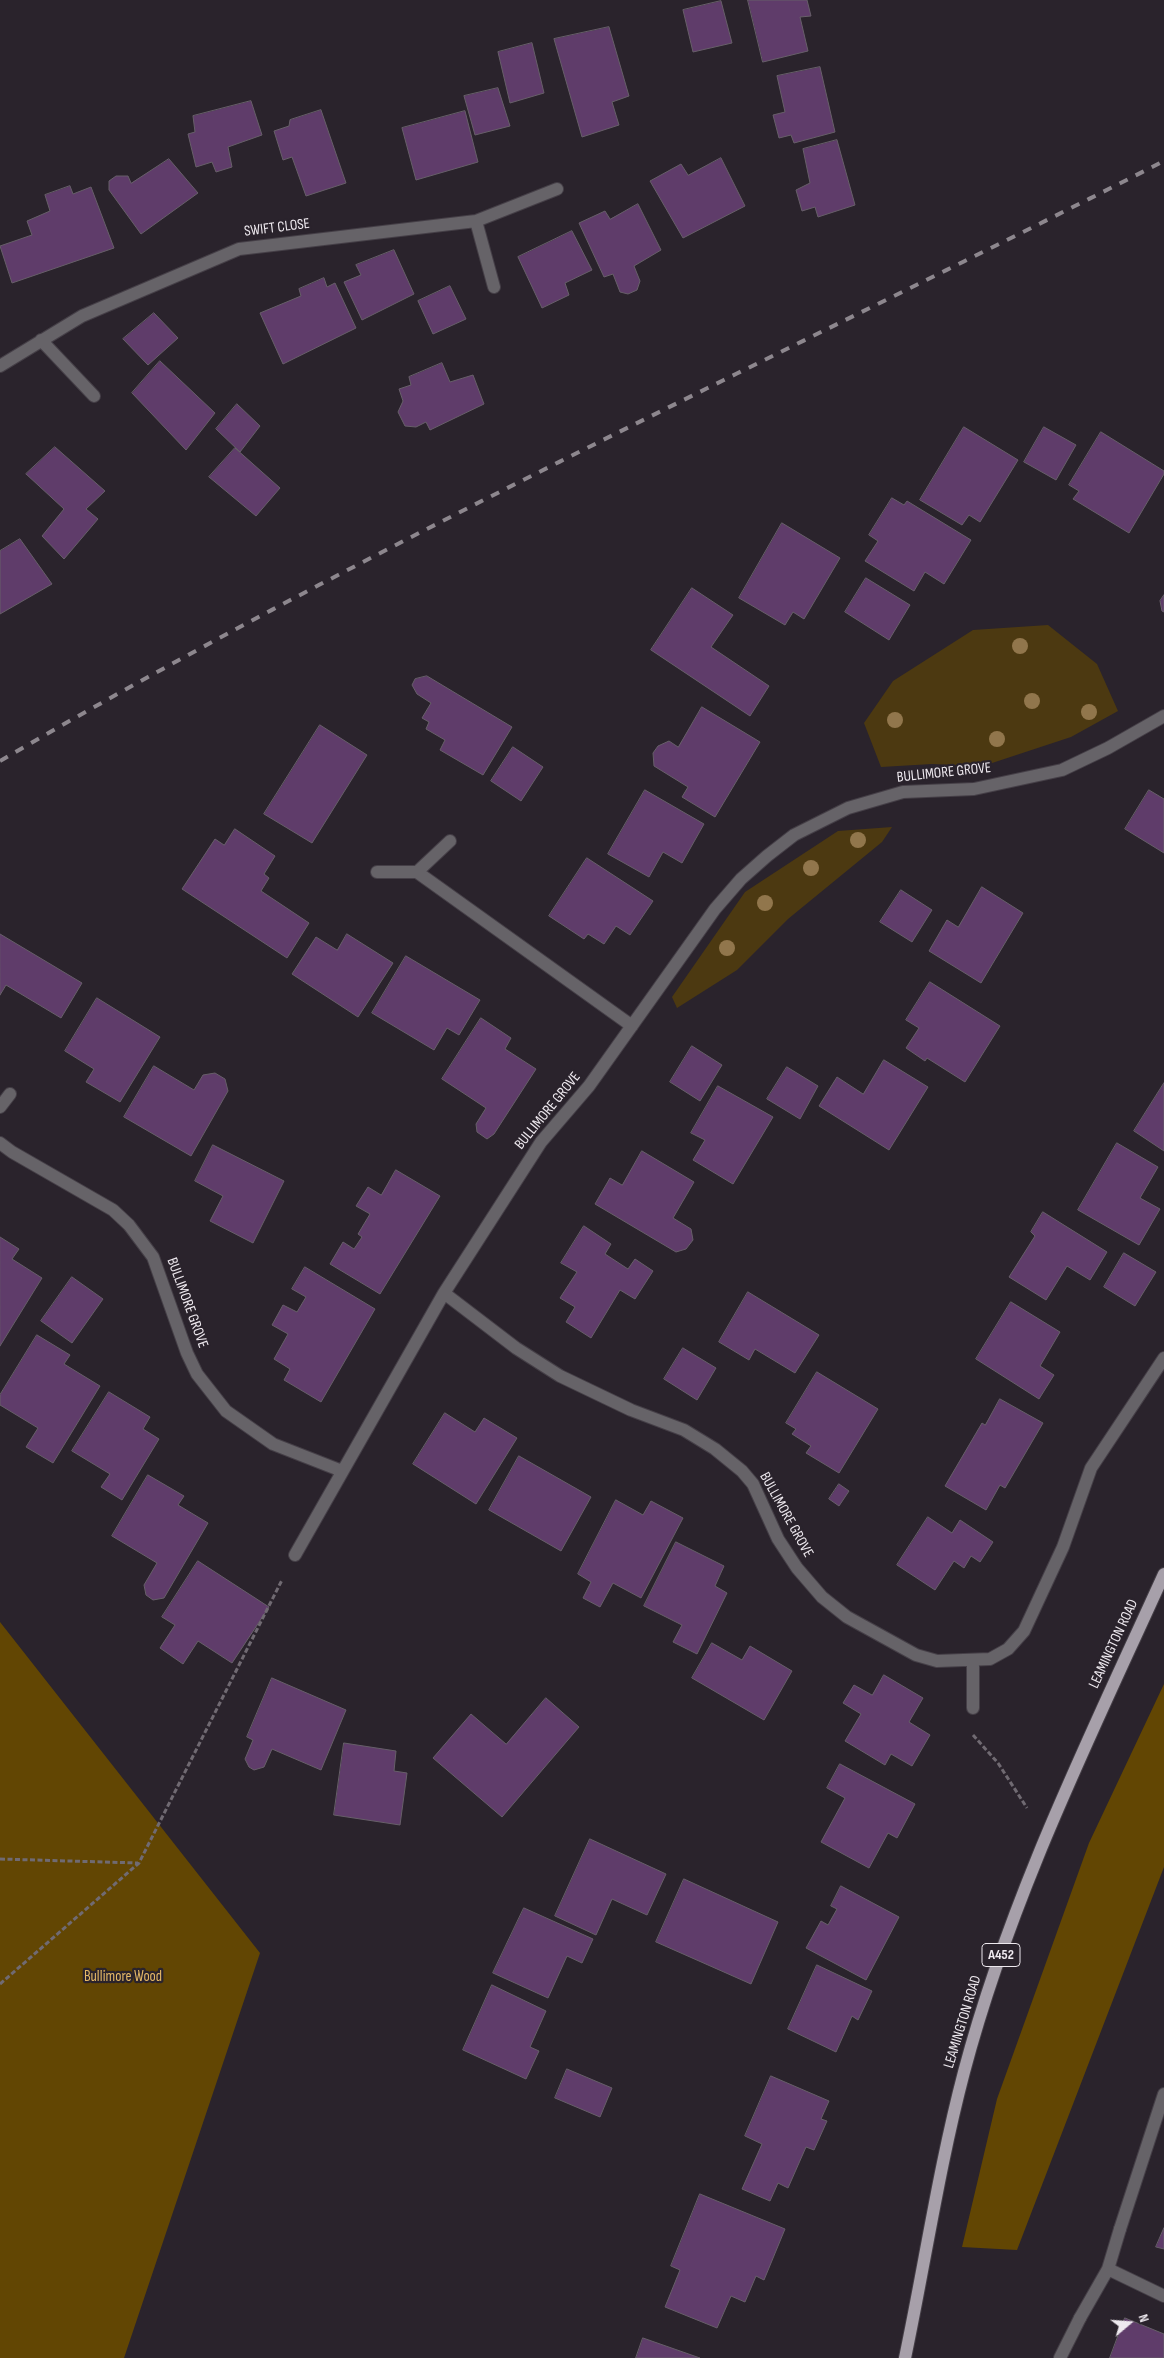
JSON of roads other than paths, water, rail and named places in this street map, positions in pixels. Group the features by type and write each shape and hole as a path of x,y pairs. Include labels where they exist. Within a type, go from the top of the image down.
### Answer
{"main road":[{"name":"LEAMINGTON ROAD","path":"904,2358 948,2140 964,2072 1002,1952 1045,1837 1080,1755 1164,1574"}],"street":[{"name":"SWIFT CLOSE","path":"0,366 82,316 239,248 476,221 557,189"},
{"path":"476,221 494,287"},
{"path":"41,340 94,396"},
{"name":"BULLIMORE GROVE","path":"295,1556 444,1293 541,1142 589,1086 715,909 741,879 794,835 848,808 902,792 974,789 1062,770 1108,748 1164,716"},
{"path":"417,872 450,841"},
{"path":"377,872 417,872 632,1026"},
{"path":"0,1107 10,1094"},
{"name":"BULLIMORE GROVE","path":"0,1143 12,1152 113,1210 129,1225 153,1257 187,1353 197,1374 226,1411 273,1444 342,1472"},
{"name":"BULLIMORE GROVE","path":"444,1293 516,1348 560,1376 631,1410 684,1430 729,1460 753,1484 778,1539 797,1568 817,1592 847,1617 916,1655 937,1661 990,1659 1008,1649 1024,1631 1063,1547 1091,1468 1164,1358"},
{"path":"973,1660 973,1708"},
{"path":"1060,2358 1108,2268 1164,2094"},
{"path":"1108,2268 1164,2296"}],"railway":[{"path":"0,761 142,680 286,602 431,527 1164,161"}],"park label":[{"name":"Bullimore Wood","path":"123,1977"}]}
